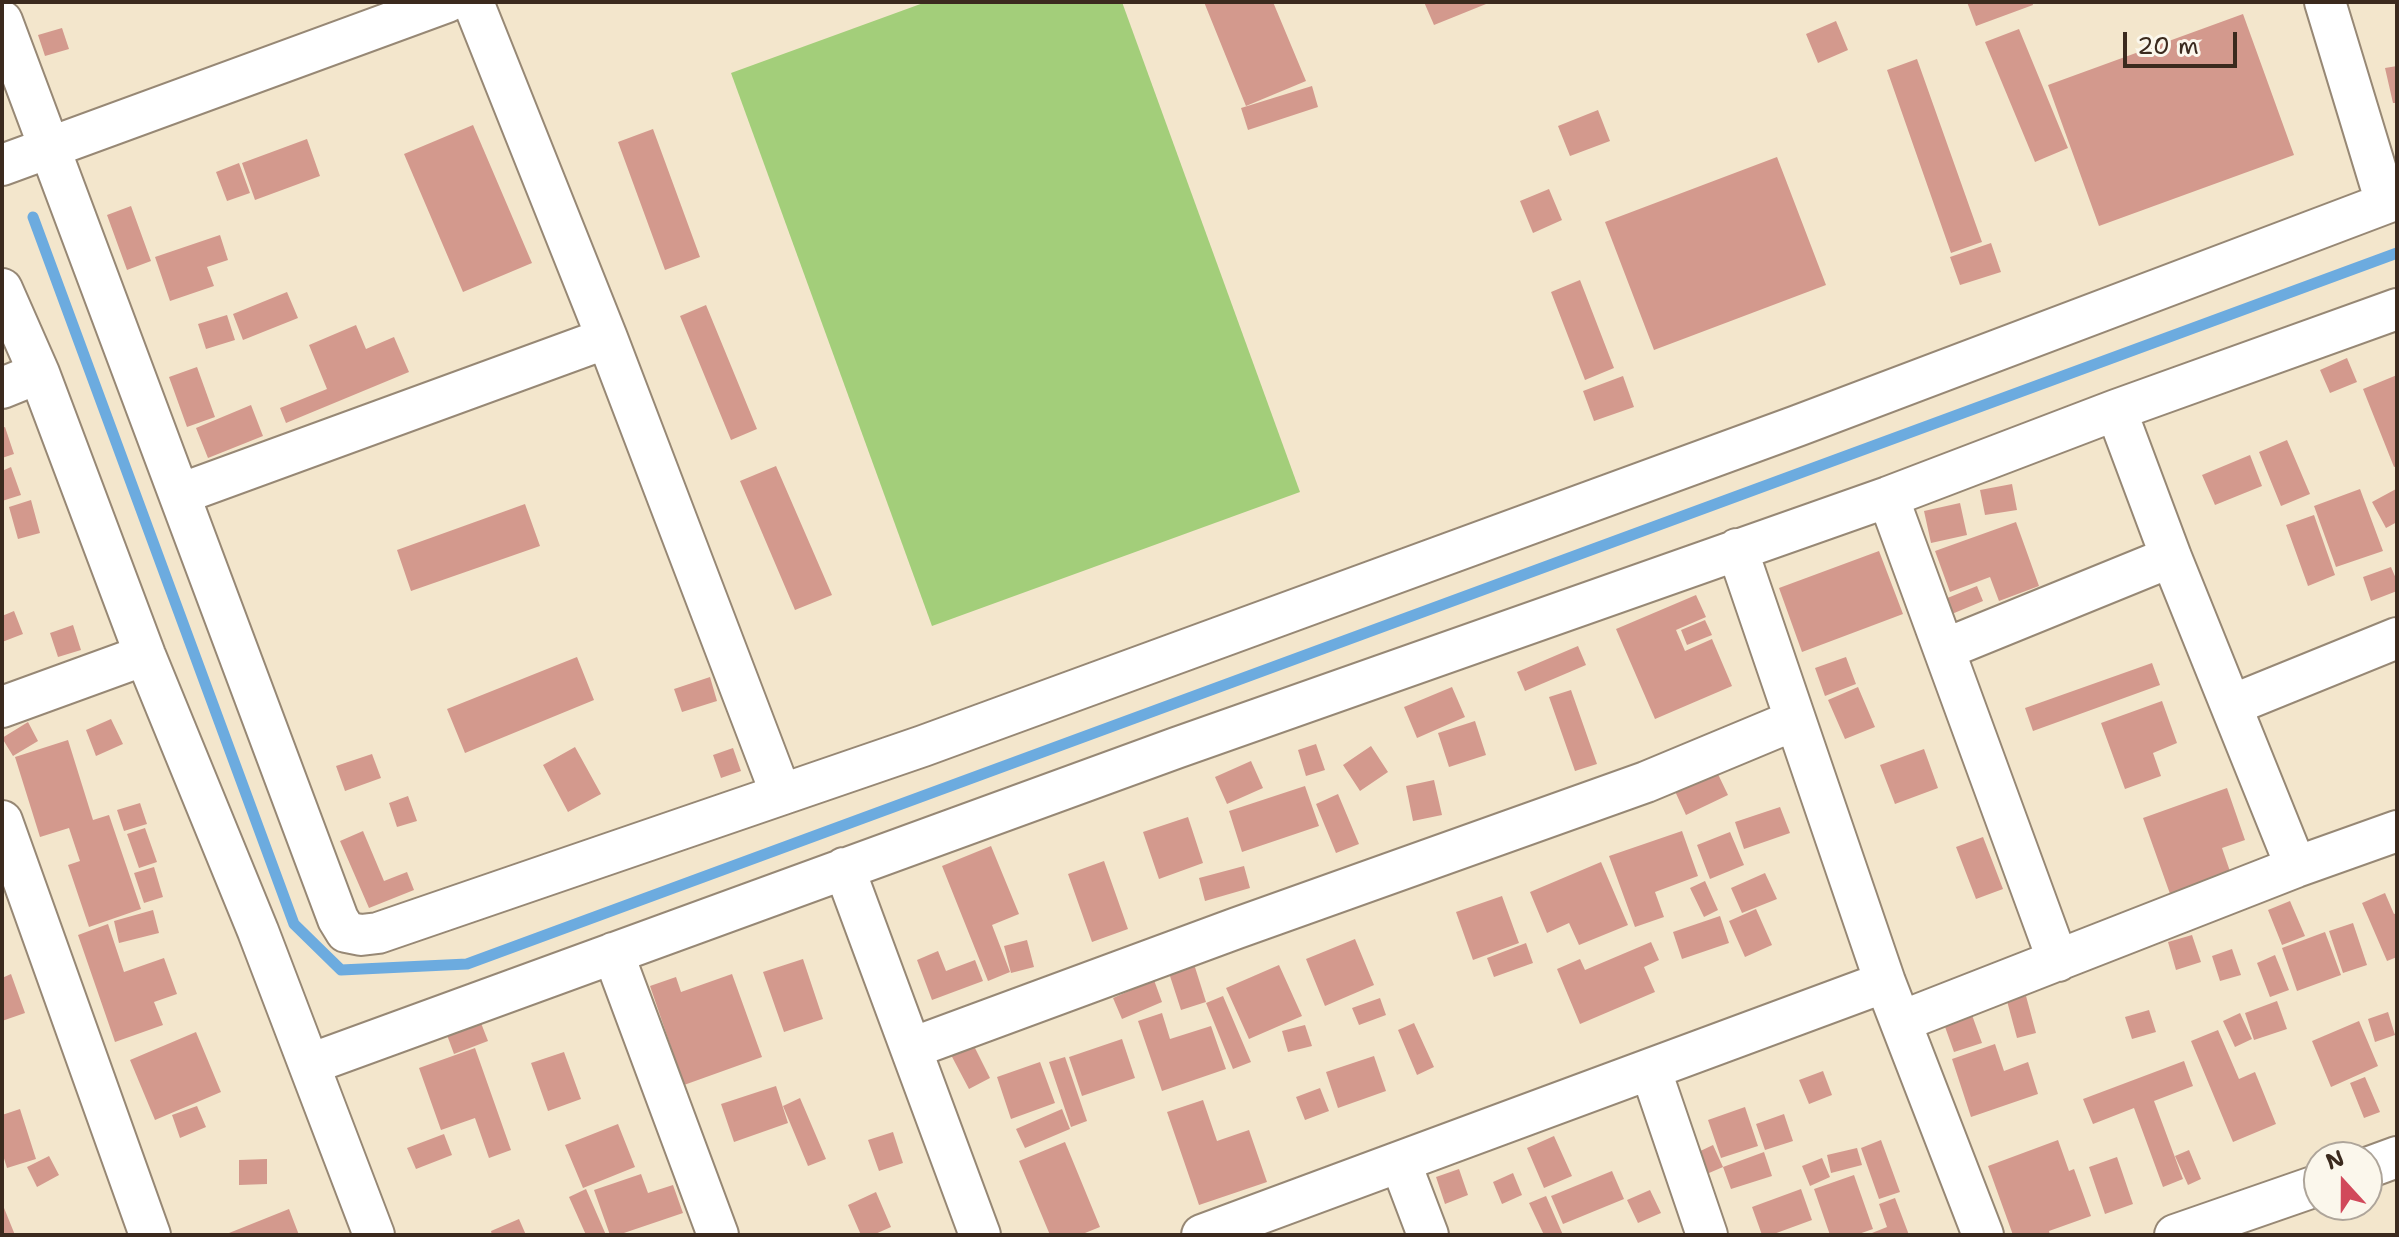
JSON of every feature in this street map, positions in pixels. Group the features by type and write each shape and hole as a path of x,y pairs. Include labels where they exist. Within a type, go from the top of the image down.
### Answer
{"street":[{"path":"2,165 447,2"},
{"path":"473,2 607,338 781,794"},
{"path":"2,21 338,919 346,932 361,935 378,933 923,746 1797,426 2391,201 2325,2"},
{"path":"2,289 39,373 145,655 310,1064 374,1235"},
{"path":"310,1064 844,868 1888,497 2116,410 2397,309"},
{"path":"180,494 607,338"},
{"path":"2,388 39,373"},
{"path":"2116,410 2171,557 2296,867"},
{"path":"1888,497 2058,961"},
{"path":"1737,549 1885,982 1983,1235"},
{"path":"1945,649 2171,557"},
{"path":"2232,705 2397,638"},
{"path":"2,707 145,655"},
{"path":"912,1048 1646,782 1795,720"},
{"path":"2,821 150,1235"},
{"path":"1902,1021 2296,867 2397,831"},
{"path":"844,868 980,1235"},
{"path":"613,953 718,1235"},
{"path":"1202,1235 1401,1164 1885,982"},
{"path":"1651,1071 1707,1235"},
{"path":"1401,1164 1428,1235"},
{"path":"2175,1235 2303,1191"}],"green space":[{"path":"926,2 1122,2 1300,492 932,626 731,73"}],"building":[{"path":"1204,2 1273,2 1306,81 1246,106"},
{"path":"1424,2 1491,2 1434,25"},
{"path":"1967,2 2032,2 2033,5 1976,26"},
{"path":"2243,14 2294,155 2099,226 2048,85"},
{"path":"1836,21 1848,50 1818,63 1806,34"},
{"path":"62,28 69,49 45,56 38,35"},
{"path":"2019,29 2068,148 2035,162 1985,42"},
{"path":"1917,59 1982,242 1951,253 1887,70"},
{"path":"2397,66 2397,103 2393,103 2385,68"},
{"path":"1312,86 1318,107 1248,130 1241,108"},
{"path":"1598,110 1610,141 1570,156 1558,126"},
{"path":"473,125 532,263 463,292 404,154"},
{"path":"653,129 700,257 665,270 618,142"},
{"path":"307,139 320,176 255,200 242,163"},
{"path":"1777,157 1826,285 1654,350 1605,222"},
{"path":"239,163 250,193 227,201 216,172"},
{"path":"1549,189 1562,220 1533,233 1520,201"},
{"path":"131,206 151,261 127,270 107,215"},
{"path":"220,235 228,260 207,267 214,286 170,301 155,257"},
{"path":"1991,243 2001,272 1960,285 1950,257"},
{"path":"1580,280 1614,368 1585,380 1551,292"},
{"path":"287,292 298,318 243,340 233,314"},
{"path":"706,305 757,429 731,440 680,316"},
{"path":"227,315 235,340 206,349 198,324"},
{"path":"356,325 366,349 394,337 409,372 286,423 280,408 327,389 309,345"},
{"path":"2347,358 2357,382 2330,393 2320,370"},
{"path":"197,367 215,417 187,427 169,377"},
{"path":"2397,375 2397,466 2394,467 2363,389"},
{"path":"1623,376 1634,407 1594,421 1583,391"},
{"path":"251,405 263,436 208,458 196,428"},
{"path":"5,427 14,454 2,458 2,428"},
{"path":"2287,440 2310,494 2281,506 2259,452"},
{"path":"2250,455 2262,486 2215,505 2202,475"},
{"path":"776,466 832,595 795,610 740,481"},
{"path":"11,467 21,495 2,501 2,471"},
{"path":"2012,484 2017,510 1985,515 1980,490"},
{"path":"2360,489 2383,551 2336,567 2314,506"},
{"path":"2396,489 2397,522 2386,528 2372,502"},
{"path":"31,500 40,533 18,539 9,507"},
{"path":"1960,503 1967,535 1931,543 1924,511"},
{"path":"525,504 540,546 411,591 397,550"},
{"path":"2314,515 2335,575 2308,586 2286,525"},
{"path":"2016,522 2039,586 1999,601 1990,577 1950,592 1935,551"},
{"path":"1879,551 1903,614 1802,652 1779,588"},
{"path":"2391,567 2397,581 2397,591 2371,601 2363,577"},
{"path":"1977,586 1983,601 1947,616 1940,601"},
{"path":"1696,595 1706,617 1676,630 1685,651 1712,639 1732,686 1655,719 1616,629"},
{"path":"14,611 23,634 2,642 2,616"},
{"path":"1705,620 1712,635 1687,645 1681,630"},
{"path":"73,625 81,650 58,657 50,633"},
{"path":"1578,646 1586,665 1525,691 1517,672"},
{"path":"577,657 594,700 465,753 447,709"},
{"path":"1846,657 1856,684 1825,696 1815,668"},
{"path":"2152,663 2160,685 2033,731 2025,708"},
{"path":"710,677 717,701 682,712 674,689"},
{"path":"1452,687 1465,717 1417,738 1404,707"},
{"path":"1858,687 1875,727 1845,739 1828,700"},
{"path":"1571,690 1597,764 1575,771 1549,697"},
{"path":"2162,701 2177,743 2153,753 2161,776 2125,789 2101,723"},
{"path":"111,719 123,744 96,756 86,730"},
{"path":"1475,721 1486,755 1449,767 1438,733"},
{"path":"28,722 38,741 13,756 2,738"},
{"path":"68,740 93,820 109,815 141,909 89,927 68,865 80,861 69,828 40,837 15,757"},
{"path":"1316,744 1325,770 1306,776 1298,750"},
{"path":"1371,746 1388,772 1360,791 1343,765"},
{"path":"575,747 601,794 568,812 543,765"},
{"path":"733,748 741,771 721,778 713,755"},
{"path":"1924,749 1938,788 1895,804 1880,765"},
{"path":"372,754 381,778 345,791 336,766"},
{"path":"1251,761 1263,788 1227,804 1215,777"},
{"path":"1715,768 1728,795 1686,815 1673,787"},
{"path":"1434,780 1442,815 1413,821 1406,786"},
{"path":"1305,786 1319,826 1242,852 1229,811"},
{"path":"2227,788 2245,840 2222,848 2234,883 2174,905 2143,818"},
{"path":"1338,794 1359,844 1336,853 1316,804"},
{"path":"408,796 417,821 397,827 389,803"},
{"path":"140,803 147,824 124,831 117,810"},
{"path":"1780,807 1790,833 1744,849 1735,822"},
{"path":"1188,817 1203,863 1159,879 1143,832"},
{"path":"145,828 157,862 139,868 127,834"},
{"path":"363,831 384,881 407,872 414,890 369,908 340,841"},
{"path":"1682,831 1698,876 1655,892 1664,917 1635,927 1609,856"},
{"path":"1730,832 1744,865 1710,879 1697,845"},
{"path":"1983,837 2003,889 1976,899 1956,847"},
{"path":"991,846 1019,914 992,925 1010,972 988,981 942,866"},
{"path":"1104,861 1128,929 1092,942 1068,874"},
{"path":"1601,862 1628,925 1579,945 1569,923 1547,933 1530,892"},
{"path":"1244,866 1250,888 1205,901 1199,878"},
{"path":"154,867 163,897 144,903 134,873"},
{"path":"1765,873 1777,899 1742,913 1731,888"},
{"path":"1705,881 1718,910 1704,917 1690,888"},
{"path":"2385,893 2394,914 2397,913 2397,957 2387,961 2362,903"},
{"path":"1502,896 1519,943 1473,960 1456,912"},
{"path":"2290,901 2305,936 2282,945 2268,910"},
{"path":"1756,909 1772,945 1745,957 1729,921"},
{"path":"153,910 159,933 119,943 114,921"},
{"path":"1720,916 1729,943 1682,959 1673,932"},
{"path":"2353,923 2367,965 2343,973 2329,931"},
{"path":"108,924 124,972 164,958 177,994 154,1002 163,1025 115,1042 78,935"},
{"path":"2325,932 2341,975 2297,991 2282,948"},
{"path":"2192,935 2201,962 2176,970 2168,942"},
{"path":"1355,939 1374,985 1325,1006 1306,959"},
{"path":"1027,940 1034,967 1011,973 1004,946"},
{"path":"1651,942 1659,960 1644,967 1655,992 1580,1024 1557,969 1580,959 1585,970"},
{"path":"1526,943 1533,963 1494,977 1487,958"},
{"path":"2232,949 2241,975 2220,981 2212,956"},
{"path":"938,951 946,971 975,960 983,981 932,1000 917,960"},
{"path":"2275,955 2289,990 2270,997 2257,963"},
{"path":"803,959 823,1019 784,1032 763,972"},
{"path":"1194,964 1206,1002 1181,1010 1169,973"},
{"path":"1279,965 1302,1016 1249,1039 1226,988"},
{"path":"11,974 25,1013 2,1021 2,978"},
{"path":"732,974 762,1057 684,1085 650,986 676,977 681,992"},
{"path":"1154,980 1162,1002 1122,1019 1113,998"},
{"path":"1223,996 1251,1062 1233,1069 1206,1003"},
{"path":"2026,996 2036,1033 2017,1038 2007,1001"},
{"path":"1380,998 1386,1015 1359,1025 1352,1008"},
{"path":"2277,1001 2287,1029 2254,1040 2245,1013"},
{"path":"2149,1010 2156,1032 2132,1039 2125,1017"},
{"path":"2388,1012 2395,1035 2375,1042 2368,1019"},
{"path":"1162,1013 1170,1039 1211,1026 1226,1069 1162,1091 1138,1021"},
{"path":"2240,1013 2252,1039 2235,1047 2223,1021"},
{"path":"1972,1015 1982,1043 1954,1052 1944,1024"},
{"path":"2359,1021 2378,1066 2331,1087 2312,1041"},
{"path":"481,1023 488,1041 454,1054 447,1035"},
{"path":"1414,1023 1434,1067 1417,1075 1398,1030"},
{"path":"1305,1025 1312,1046 1288,1052 1282,1031"},
{"path":"2218,1030 2239,1079 2255,1072 2276,1124 2233,1142 2191,1041"},
{"path":"196,1032 221,1092 155,1120 130,1060"},
{"path":"1122,1039 1135,1078 1082,1096 1069,1057"},
{"path":"972,1042 990,1078 969,1089 950,1053"},
{"path":"1995,1044 2004,1071 2028,1062 2038,1094 1971,1117 1952,1059"},
{"path":"475,1048 511,1150 489,1158 475,1118 441,1130 419,1068"},
{"path":"564,1052 581,1099 548,1111 531,1063"},
{"path":"1374,1056 1386,1091 1338,1108 1326,1072"},
{"path":"1065,1057 1087,1121 1071,1127 1049,1062"},
{"path":"2184,1061 2193,1086 2154,1101 2183,1179 2163,1187 2134,1108 2093,1124 2083,1099"},
{"path":"1040,1062 1055,1103 1011,1119 997,1077"},
{"path":"1823,1071 1832,1095 1809,1104 1799,1080"},
{"path":"2365,1077 2380,1112 2364,1118 2350,1083"},
{"path":"776,1086 788,1123 734,1142 721,1104"},
{"path":"1320,1088 1329,1111 1305,1120 1296,1097"},
{"path":"800,1098 826,1159 808,1166 783,1106"},
{"path":"1203,1100 1217,1141 1249,1130 1267,1182 1199,1205 1167,1112"},
{"path":"197,1106 206,1127 180,1138 172,1115"},
{"path":"1745,1107 1758,1146 1721,1158 1708,1120"},
{"path":"20,1109 36,1159 7,1168 2,1152 2,1115"},
{"path":"1062,1109 1070,1129 1025,1148 1016,1129"},
{"path":"1784,1114 1793,1141 1765,1150 1756,1124"},
{"path":"618,1124 635,1167 583,1188 565,1145"},
{"path":"893,1132 903,1163 879,1171 868,1140"},
{"path":"444,1134 452,1155 416,1169 407,1148"},
{"path":"1554,1136 1572,1176 1544,1188 1527,1148"},
{"path":"1881,1140 1900,1192 1879,1199 1861,1148"},
{"path":"2058,1140 2069,1171 2074,1169 2091,1216 2049,1231 2050,1235 2013,1235 1988,1166"},
{"path":"1065,1142 1100,1227 1080,1235 1050,1235 1019,1161"},
{"path":"1713,1145 1723,1167 1702,1176 1692,1155"},
{"path":"1857,1148 1862,1165 1831,1173 1827,1155"},
{"path":"2189,1150 2201,1179 2188,1185 2175,1156"},
{"path":"1764,1152 1772,1176 1731,1189 1723,1167"},
{"path":"49,1156 59,1175 37,1187 27,1167"},
{"path":"2117,1157 2133,1204 2105,1214 2089,1167"},
{"path":"1822,1158 1830,1177 1810,1186 1802,1166"},
{"path":"267,1159 267,1184 239,1185 239,1160"},
{"path":"1459,1169 1468,1195 1445,1204 1436,1177"},
{"path":"1612,1171 1624,1199 1563,1224 1551,1196"},
{"path":"1513,1173 1522,1195 1502,1204 1493,1182"},
{"path":"641,1174 648,1193 673,1185 683,1213 610,1235 594,1190"},
{"path":"1854,1175 1873,1229 1856,1235 1830,1235 1814,1189"},
{"path":"586,1189 606,1235 586,1235 569,1197"},
{"path":"1801,1189 1812,1220 1771,1235 1762,1235 1752,1207"},
{"path":"1650,1190 1661,1213 1638,1223 1627,1200"},
{"path":"876,1192 891,1227 873,1235 861,1235 848,1205"},
{"path":"1546,1196 1563,1235 1544,1235 1529,1203"},
{"path":"1895,1198 1909,1235 1867,1235 1887,1227 1879,1204"},
{"path":"2,1203 15,1235 2,1235"},
{"path":"289,1209 299,1235 224,1235"},
{"path":"519,1219 526,1235 492,1235 491,1231"}],"waterway":[{"path":"33,217 294,924 341,970 467,964 2397,253"}]}
